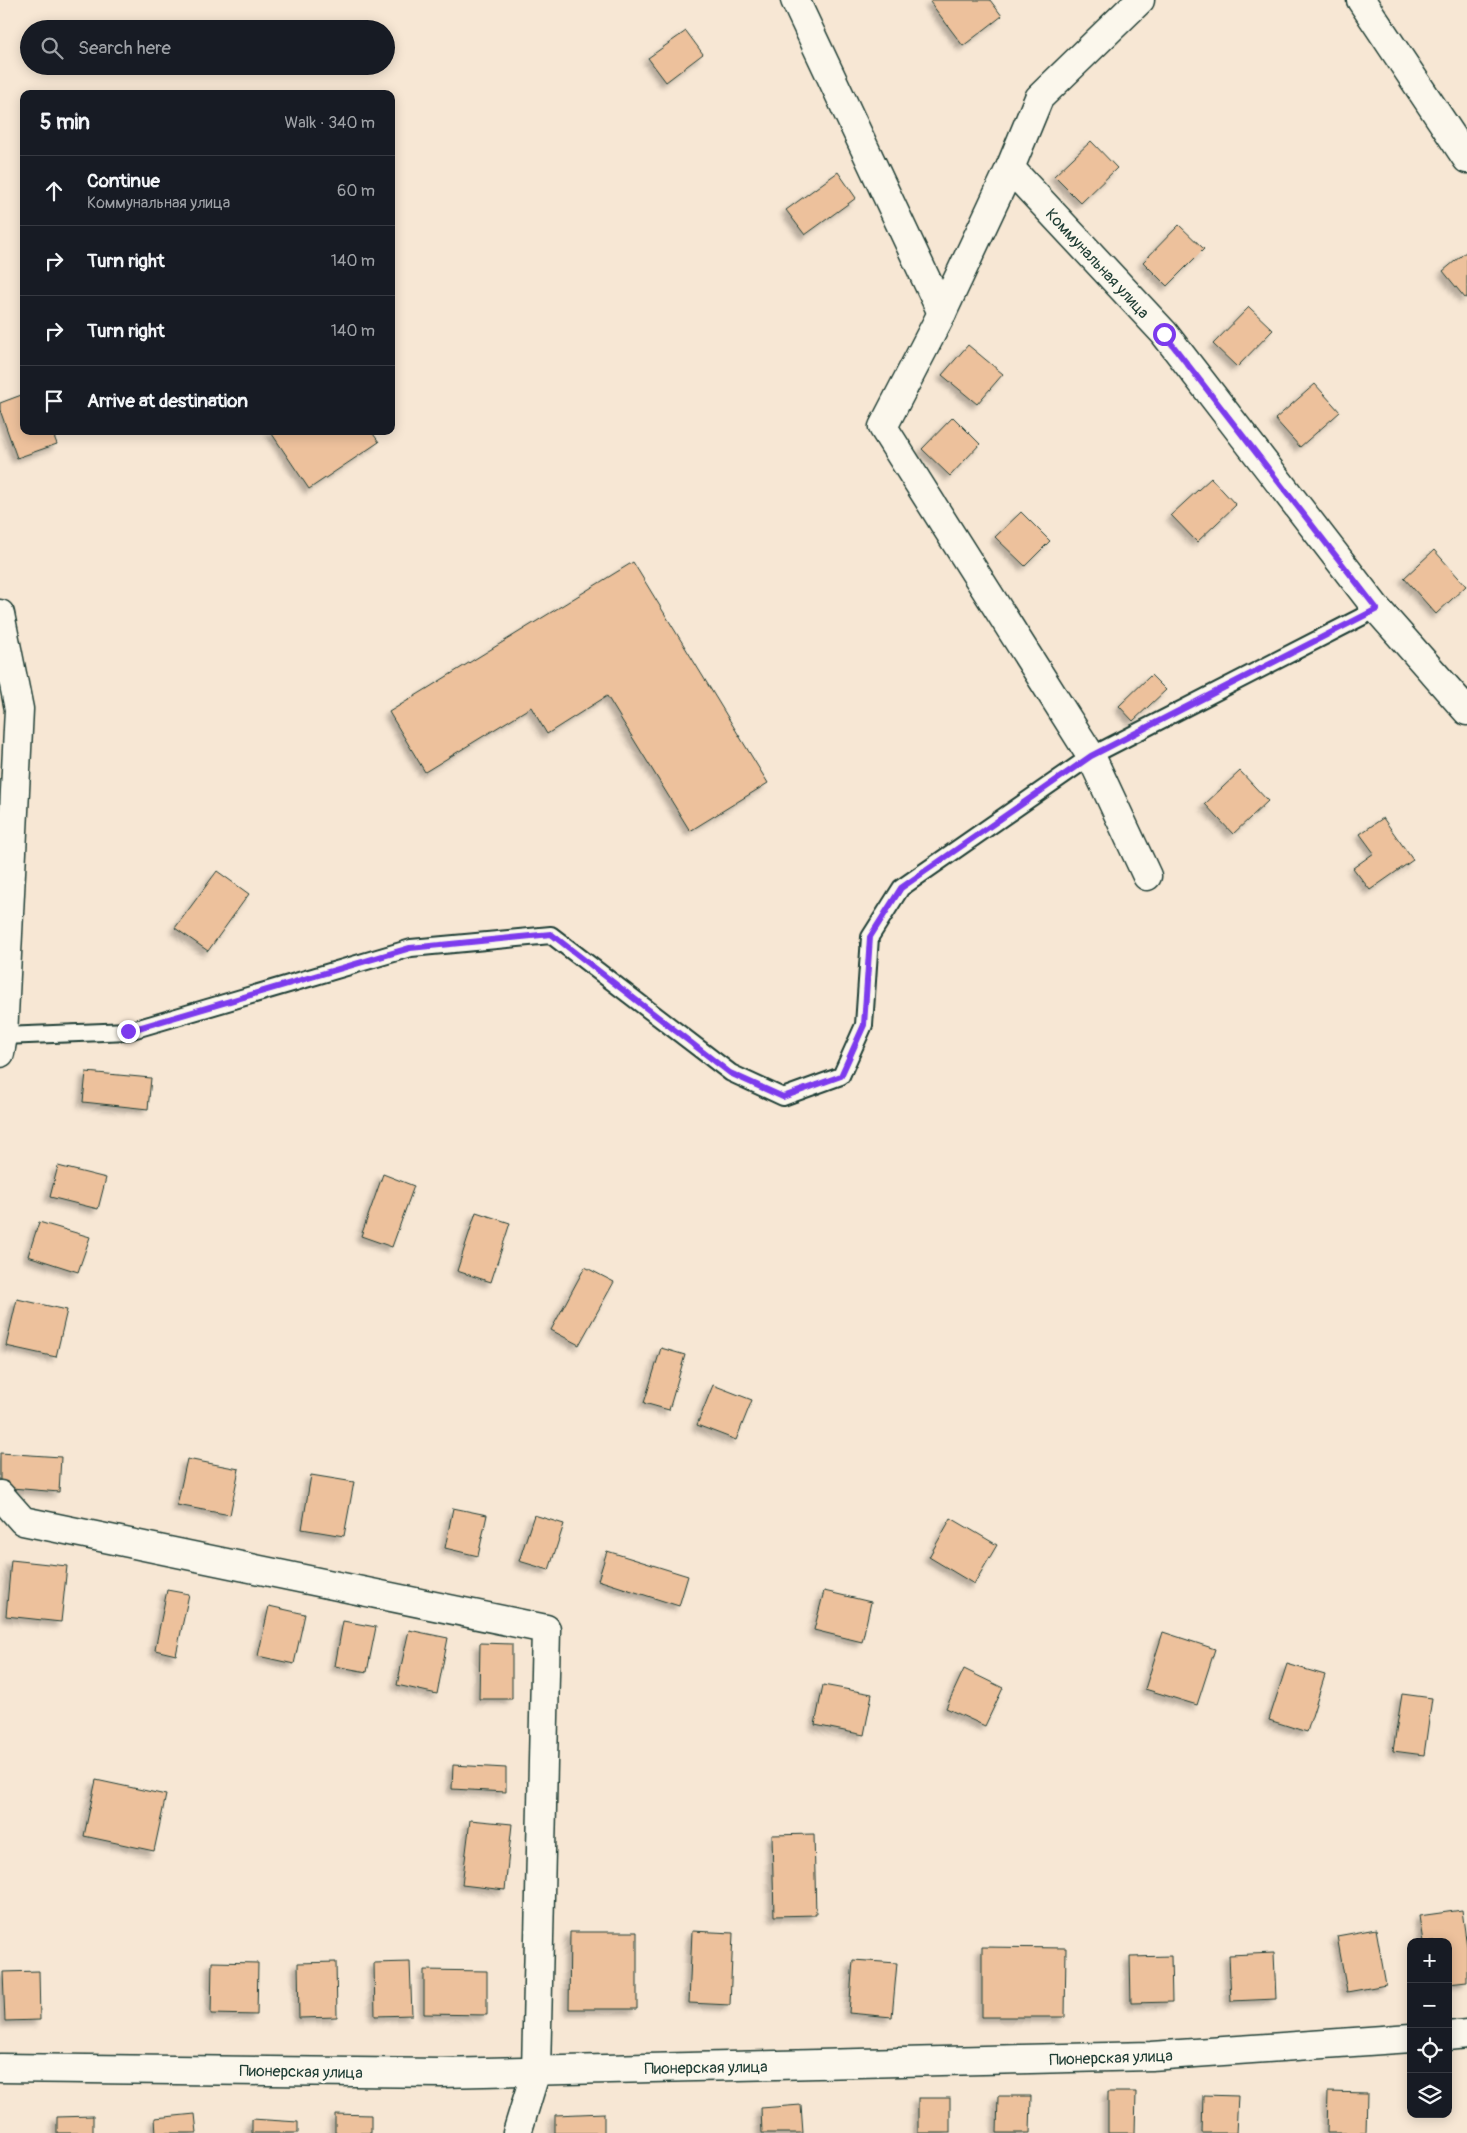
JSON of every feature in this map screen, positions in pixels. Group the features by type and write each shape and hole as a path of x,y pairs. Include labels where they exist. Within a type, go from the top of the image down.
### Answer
{"street":[{"path":"795,0 942,313"},
{"path":"1140,0 1039,98 1010,168 942,313 883,428 1091,756 1146,876"},
{"path":"1361,0 1467,159"},
{"name":"Коммунальная улица","path":"1010,168 1164,334 1377,609 1467,711"},
{"path":"0,614 19,709 1,1045"},
{"path":"0,1496 23,1521 546,1629 536,2071 518,2133"},
{"path":"1452,2036 1467,2034"},
{"name":"Пионерская улица","path":"0,2068 431,2073 536,2071 1151,2056 1407,2038"}],"lane":[{"path":"1,1045 128,1031 410,948 551,934 730,1073 783,1097 841,1076 864,1025 870,937 901,888 1091,756 1377,609"}],"building":[{"path":"932,0 990,0 1002,16 963,46 930,2"},
{"path":"686,31 703,54 666,82 648,58"},
{"path":"1091,141 1117,168 1081,203 1054,176"},
{"path":"838,172 856,198 805,235 786,210"},
{"path":"1179,225 1204,249 1167,286 1143,262"},
{"path":"1467,251 1467,297 1465,298 1443,271"},
{"path":"1249,307 1273,330 1237,367 1213,344"},
{"path":"968,345 1003,374 977,404 942,375"},
{"path":"1315,384 1340,412 1300,447 1275,419"},
{"path":"20,396 20,435 54,435 57,444 17,458 0,410 0,403"},
{"path":"953,417 980,444 950,476 922,449"},
{"path":"273,435 374,435 379,442 309,489"},
{"path":"1211,478 1236,505 1197,542 1171,515"},
{"path":"1021,512 1050,541 1025,566 995,537"},
{"path":"1434,550 1466,586 1436,614 1404,578"},
{"path":"633,562 768,783 690,831 607,696 547,734 531,707 425,772 389,712"},
{"path":"1151,675 1166,690 1133,721 1119,706"},
{"path":"1240,771 1268,801 1233,834 1205,804"},
{"path":"1383,818 1413,860 1370,890 1353,868 1374,853 1360,834"},
{"path":"217,871 249,894 208,951 175,928"},
{"path":"86,1072 151,1078 148,1109 83,1102"},
{"path":"58,1166 106,1178 98,1209 50,1197"},
{"path":"383,1174 414,1186 392,1247 361,1236"},
{"path":"476,1212 510,1223 491,1282 457,1271"},
{"path":"39,1222 90,1237 78,1272 28,1256"},
{"path":"585,1267 614,1282 579,1345 551,1330"},
{"path":"17,1299 67,1310 56,1357 6,1346"},
{"path":"661,1348 685,1355 669,1410 644,1403"},
{"path":"713,1385 752,1400 736,1440 697,1425"},
{"path":"0,1453 61,1457 59,1492 0,1487"},
{"path":"187,1459 239,1469 230,1515 177,1505"},
{"path":"311,1475 354,1482 344,1536 302,1529"},
{"path":"453,1508 487,1515 478,1556 445,1548"},
{"path":"534,1515 564,1524 549,1570 519,1561"},
{"path":"951,1518 997,1545 974,1584 929,1557"},
{"path":"607,1551 688,1576 679,1606 598,1580"},
{"path":"11,1560 67,1566 61,1622 6,1616"},
{"path":"167,1590 189,1594 176,1655 155,1650"},
{"path":"824,1591 871,1602 862,1642 814,1630"},
{"path":"269,1606 305,1614 294,1664 258,1656"},
{"path":"343,1621 376,1627 367,1672 335,1666"},
{"path":"409,1630 448,1638 437,1694 397,1685"},
{"path":"1163,1632 1215,1649 1197,1705 1145,1689"},
{"path":"480,1643 512,1644 512,1699 479,1699"},
{"path":"1287,1664 1325,1675 1307,1732 1269,1720"},
{"path":"964,1669 1003,1688 985,1726 946,1708"},
{"path":"823,1685 872,1694 864,1735 815,1725"},
{"path":"1402,1694 1432,1698 1424,1755 1393,1751"},
{"path":"453,1765 506,1768 506,1792 452,1789"},
{"path":"96,1780 166,1795 154,1851 84,1836"},
{"path":"470,1820 512,1824 505,1890 462,1885"},
{"path":"814,1834 816,1915 774,1916 772,1835"},
{"path":"1462,1910 1467,1947 1467,1981 1452,1983 1452,1938 1422,1938 1419,1916"},
{"path":"1376,1929 1386,1985 1347,1992 1337,1936"},
{"path":"692,1931 733,1933 730,2005 689,2003"},
{"path":"570,1932 637,1932 637,2009 569,2009"},
{"path":"982,1947 1066,1948 1065,2017 982,2017"},
{"path":"1274,1953 1276,1999 1231,2001 1229,1955"},
{"path":"1171,1956 1172,2002 1131,2003 1130,1957"},
{"path":"853,1960 897,1963 892,2017 849,2013"},
{"path":"212,1962 258,1963 257,2015 211,2014"},
{"path":"336,1962 337,2017 299,2018 298,1963"},
{"path":"410,1962 412,2015 375,2016 374,1963"},
{"path":"424,1970 487,1971 487,2015 424,2014"},
{"path":"39,1971 40,2020 5,2021 3,1972"},
{"path":"1108,2092 1136,2092 1135,2133 1108,2133"},
{"path":"1328,2092 1367,2093 1366,2133 1327,2133"},
{"path":"1203,2095 1238,2096 1236,2133 1202,2133"},
{"path":"998,2096 1031,2096 1030,2133 997,2133"},
{"path":"918,2098 950,2098 950,2133 918,2133"},
{"path":"801,2105 803,2133 762,2133 761,2108"},
{"path":"604,2113 604,2133 555,2133 555,2115"},
{"path":"195,2114 197,2133 156,2133 155,2118"},
{"path":"335,2114 371,2115 371,2133 335,2133"},
{"path":"93,2116 93,2133 57,2133 57,2117"},
{"path":"252,2119 298,2122 298,2133 252,2133"}],"route":[{"path":"128,1031 410,948 551,934 730,1073 783,1097 841,1076 864,1025 870,937 901,888 1091,756 1377,609 1164,334"}]}
